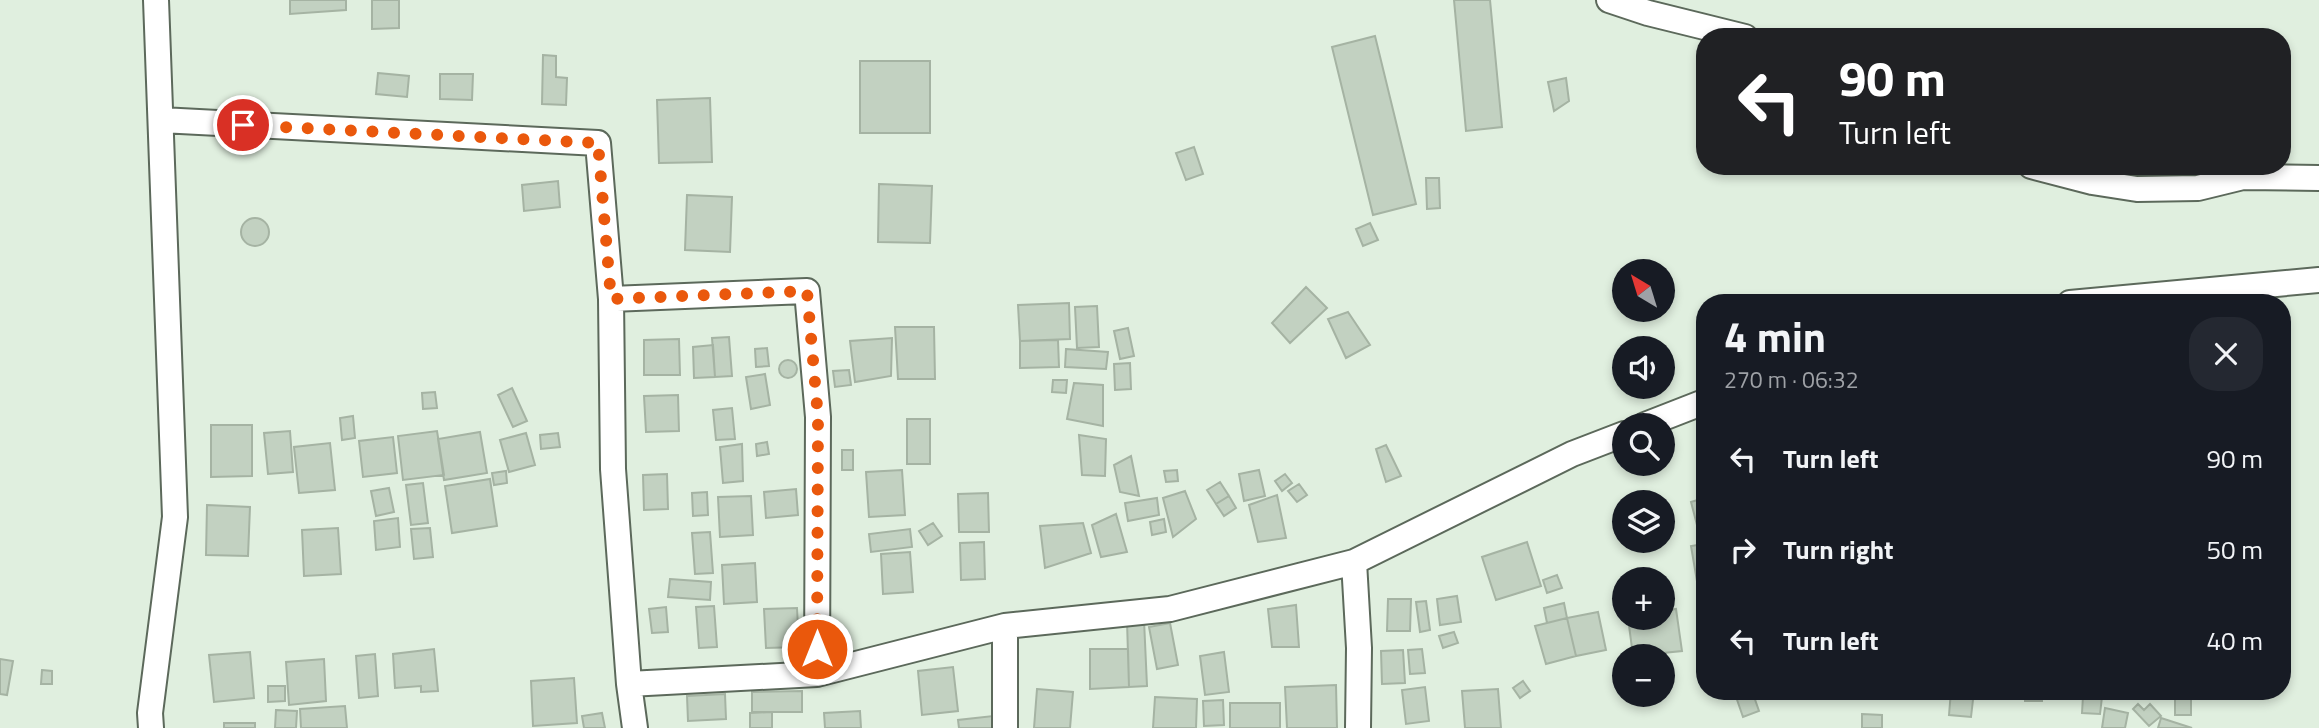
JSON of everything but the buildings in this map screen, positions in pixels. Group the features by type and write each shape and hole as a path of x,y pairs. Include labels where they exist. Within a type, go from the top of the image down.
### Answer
{"street":[{"path":"150,728 175,517 156,0"},
{"path":"1609,0 1709,28"},
{"path":"161,120 598,143 611,299 613,469 629,684 635,728"},
{"path":"2065,175 2137,189 2198,188 2243,177 2319,178"},
{"path":"2163,294 2319,279"},
{"path":"611,299 807,291 818,417 817,674"},
{"path":"1675,413 1696,405"},
{"path":"629,684 817,674 1005,626 1170,609 1354,562 1572,454 1612,439"},
{"path":"1354,562 1359,648 1358,728"},
{"path":"1005,626 1005,728"}],"route":[{"path":"243,125 598,143 611,299 807,291 818,417 817,649"}]}
